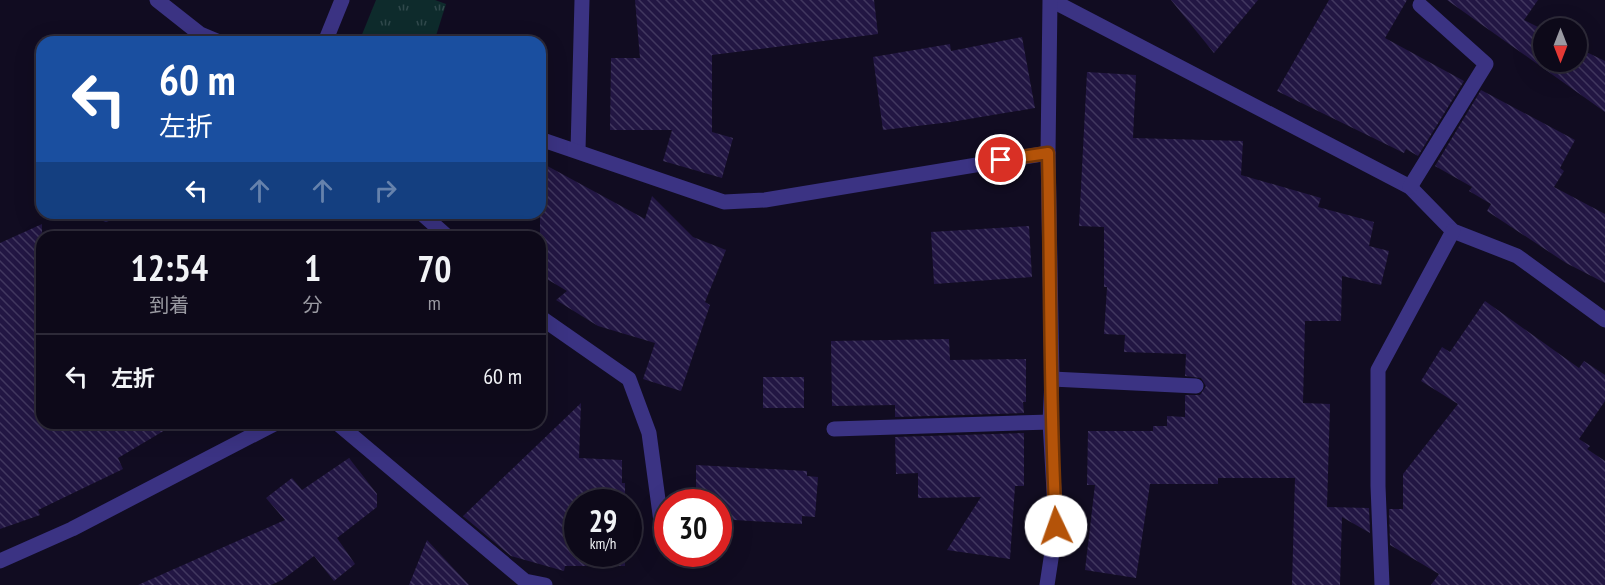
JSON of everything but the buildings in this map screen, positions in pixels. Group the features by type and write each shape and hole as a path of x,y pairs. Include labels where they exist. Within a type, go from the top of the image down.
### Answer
{"street":[{"path":"157,0 205,36"},
{"path":"327,36 342,0"},
{"path":"579,150 582,0"},
{"path":"1047,585 1056,526 1050,422 1052,380 1048,153 1050,0 1410,187 1453,231 1517,256 1605,320"},
{"path":"1410,187 1486,64 1420,4"},
{"path":"546,141 579,150 724,202 765,200 1048,153"},
{"path":"428,219 441,231"},
{"path":"1382,585 1378,486 1378,370 1453,231"},
{"path":"546,321 629,380 649,433 657,489"},
{"path":"1052,380 1196,386"},
{"path":"834,429 1050,422"},
{"path":"0,561 72,529 264,429"},
{"path":"344,429 523,583 545,585"}],"green space":[{"path":"376,0 435,0 446,4 436,36 361,36"}],"route":[{"path":"1001,160 1048,153 1052,380 1050,422 1056,526"}]}
